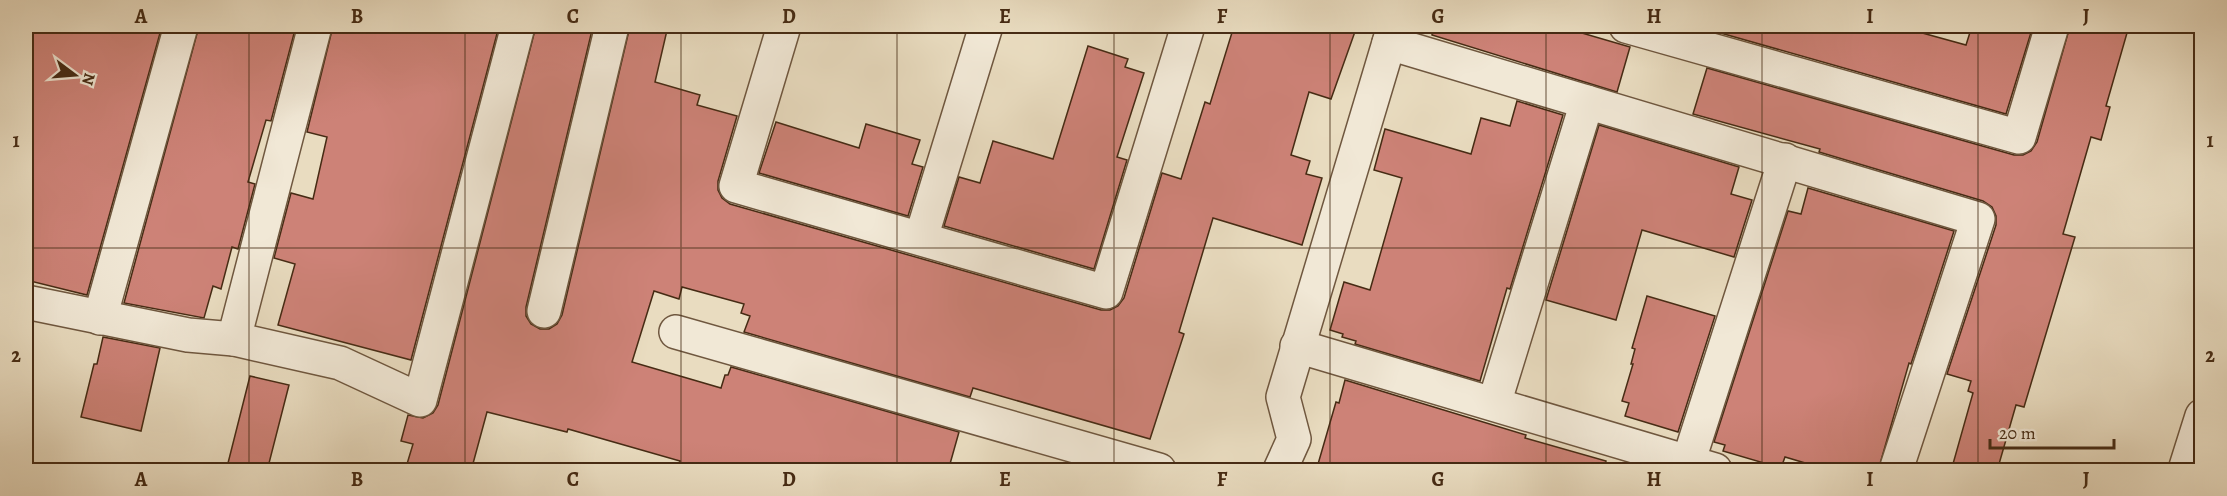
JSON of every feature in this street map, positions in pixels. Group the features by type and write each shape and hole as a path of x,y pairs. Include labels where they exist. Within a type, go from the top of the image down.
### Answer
{"street":[{"path":"100,318 181,26"},
{"path":"234,339 315,26"},
{"path":"26,302 188,335 234,339 340,363 420,400 518,26"},
{"path":"544,311 612,26"},
{"path":"784,26 736,186 1106,292 1188,26"},
{"path":"921,238 986,26"},
{"path":"1626,26 2019,137 2052,26"},
{"path":"1280,471 1294,439 1283,397 1392,34 1587,102 1978,219 1896,471"},
{"path":"1494,404 1587,102"},
{"path":"1297,346 1702,467 1785,160"},
{"path":"676,332 1159,471"},
{"path":"2186,471 2202,416"}],"building":[{"path":"31,26 162,26 87,295 26,280 26,45"},
{"path":"199,26 296,26 271,121 266,120 248,182 255,184 238,249 232,247 221,289 213,286 204,318 124,303"},
{"path":"333,26 499,26 411,360 278,325 295,264 274,258 291,193 313,199 327,137 307,132"},
{"path":"536,26 593,26 526,307 526,316 531,324 540,329 549,329 557,324 562,315 630,26 668,26 655,82 700,95 697,105 737,116 718,181 718,190 722,198 730,204 1101,310 1110,310 1118,306 1124,298 1162,173 1181,179 1205,102 1210,104 1234,26 1357,26 1331,99 1309,92 1291,155 1310,161 1306,174 1322,178 1302,245 1213,218 1179,332 1184,334 1150,439 973,388 970,397 744,332 750,316 741,313 744,304 682,287 679,299 654,291 632,362 721,388 725,375 728,375 731,367 959,432 948,471 677,471 680,461 568,429 567,432 487,412 471,471 433,471 407,464 413,444 401,441 408,415 423,418 433,413 438,405"},
{"path":"1433,26 1558,26 1630,47 1617,92 1432,35"},
{"path":"1719,26 1897,26 1966,45 1972,26 2033,26 2006,114 1717,32"},
{"path":"2070,26 2129,26 2106,106 2110,107 2101,140 2091,137 2063,234 2075,237 2024,407 2016,405 1997,471 1951,471 1973,393 1968,391 1971,381 1947,374 1996,225 1996,216 1992,207 1983,201 1819,152 1820,149 1693,114 1707,68 2014,155 2023,155 2031,151 2037,142"},
{"path":"1088,46 1128,59 1125,67 1144,73 1117,157 1127,160 1094,269 944,226 959,177 980,183 993,141 1053,159"},
{"path":"1517,101 1563,115 1510,289 1507,288 1480,381 1355,344 1356,341 1330,330 1344,282 1370,290 1402,178 1374,170 1385,129 1471,154 1481,118 1510,126"},
{"path":"776,122 859,148 866,124 920,140 912,164 923,167 908,216 759,173"},
{"path":"1599,125 1739,167 1731,194 1752,200 1734,257 1642,230 1616,320 1546,300"},
{"path":"1808,188 1954,231 1911,364 1909,363 1878,471 1832,471 1785,457 1781,468 1723,451 1725,445 1714,442 1788,211 1801,214"},
{"path":"1647,296 1715,316 1678,432 1625,416 1629,403 1622,401 1633,364 1631,364 1635,349 1632,348"},
{"path":"103,337 160,348 141,431 81,417"},
{"path":"250,376 289,385 267,471 226,471"},
{"path":"1345,380 1526,435 1525,438 1606,461 1604,471 1316,471 1336,402 1339,403"}]}
